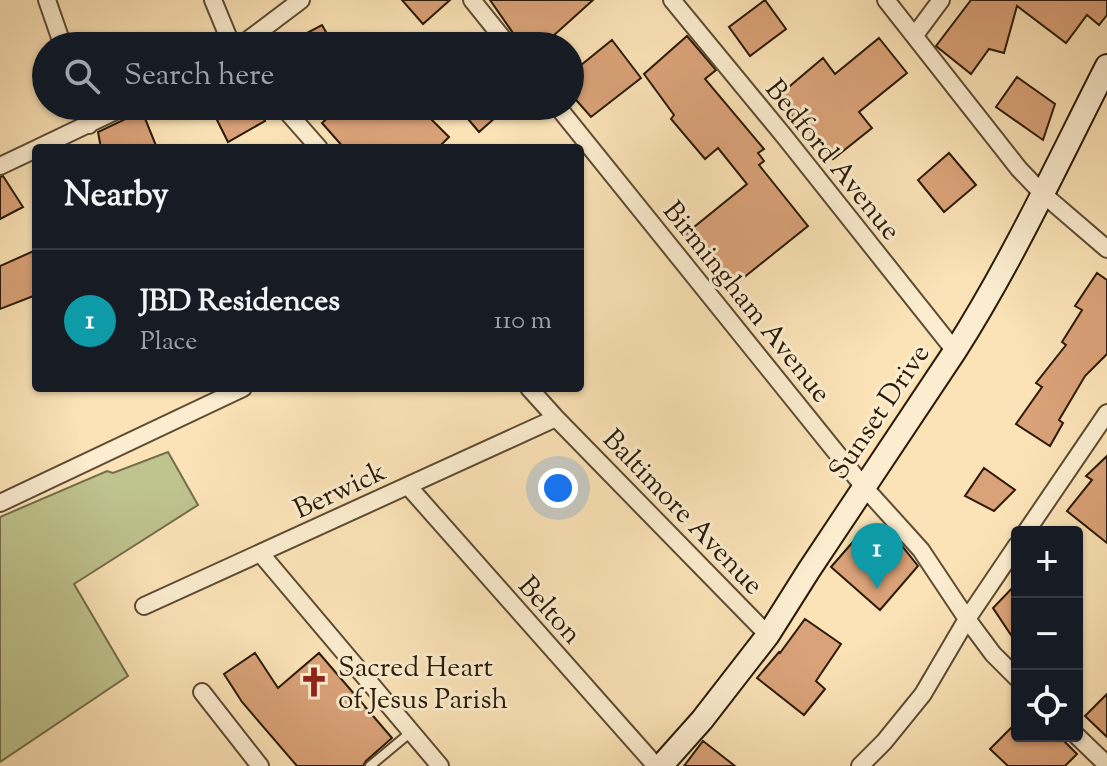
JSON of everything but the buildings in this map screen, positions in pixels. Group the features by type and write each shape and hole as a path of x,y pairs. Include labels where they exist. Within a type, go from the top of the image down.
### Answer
{"street":[{"path":"47,0 58,32"},
{"path":"213,0 226,32"},
{"path":"259,32 301,0"},
{"path":"472,0 498,32"},
{"name":"Bedford Avenue","path":"672,0 955,351"},
{"path":"886,0 1019,169 1107,249"},
{"path":"915,35 941,0"},
{"name":"Sunset Drive","path":"658,766 702,720 768,635 972,325 1043,194 1107,66"},
{"path":"87,120 89,125"},
{"path":"46,144 99,120"},
{"path":"294,120 315,144"},
{"name":"Birmingham Avenue","path":"568,120 864,487 921,550 967,619 1011,672"},
{"path":"0,166 32,150"},
{"path":"0,503 235,392"},
{"name":"Baltimore Avenue","path":"533,392 768,635"},
{"path":"1030,526 1107,413"},
{"name":"Berwick","path":"144,606 556,418"},
{"name":"Belton","path":"408,486 658,766"},
{"path":"261,554 440,766"},
{"path":"860,766 923,694 967,619 1011,554"},
{"path":"202,692 260,766"},
{"path":"1082,742 1099,763"}],"lane":[{"path":"370,766 411,732"}],"green space":[{"path":"168,452 198,505 74,584 128,676 0,762 0,517 107,471 113,473"}],"place":[{"name":"JBD Residences","path":"877,589"},
{"name":"Sacred Heart of Jesus Parish","path":"314,682"}]}
